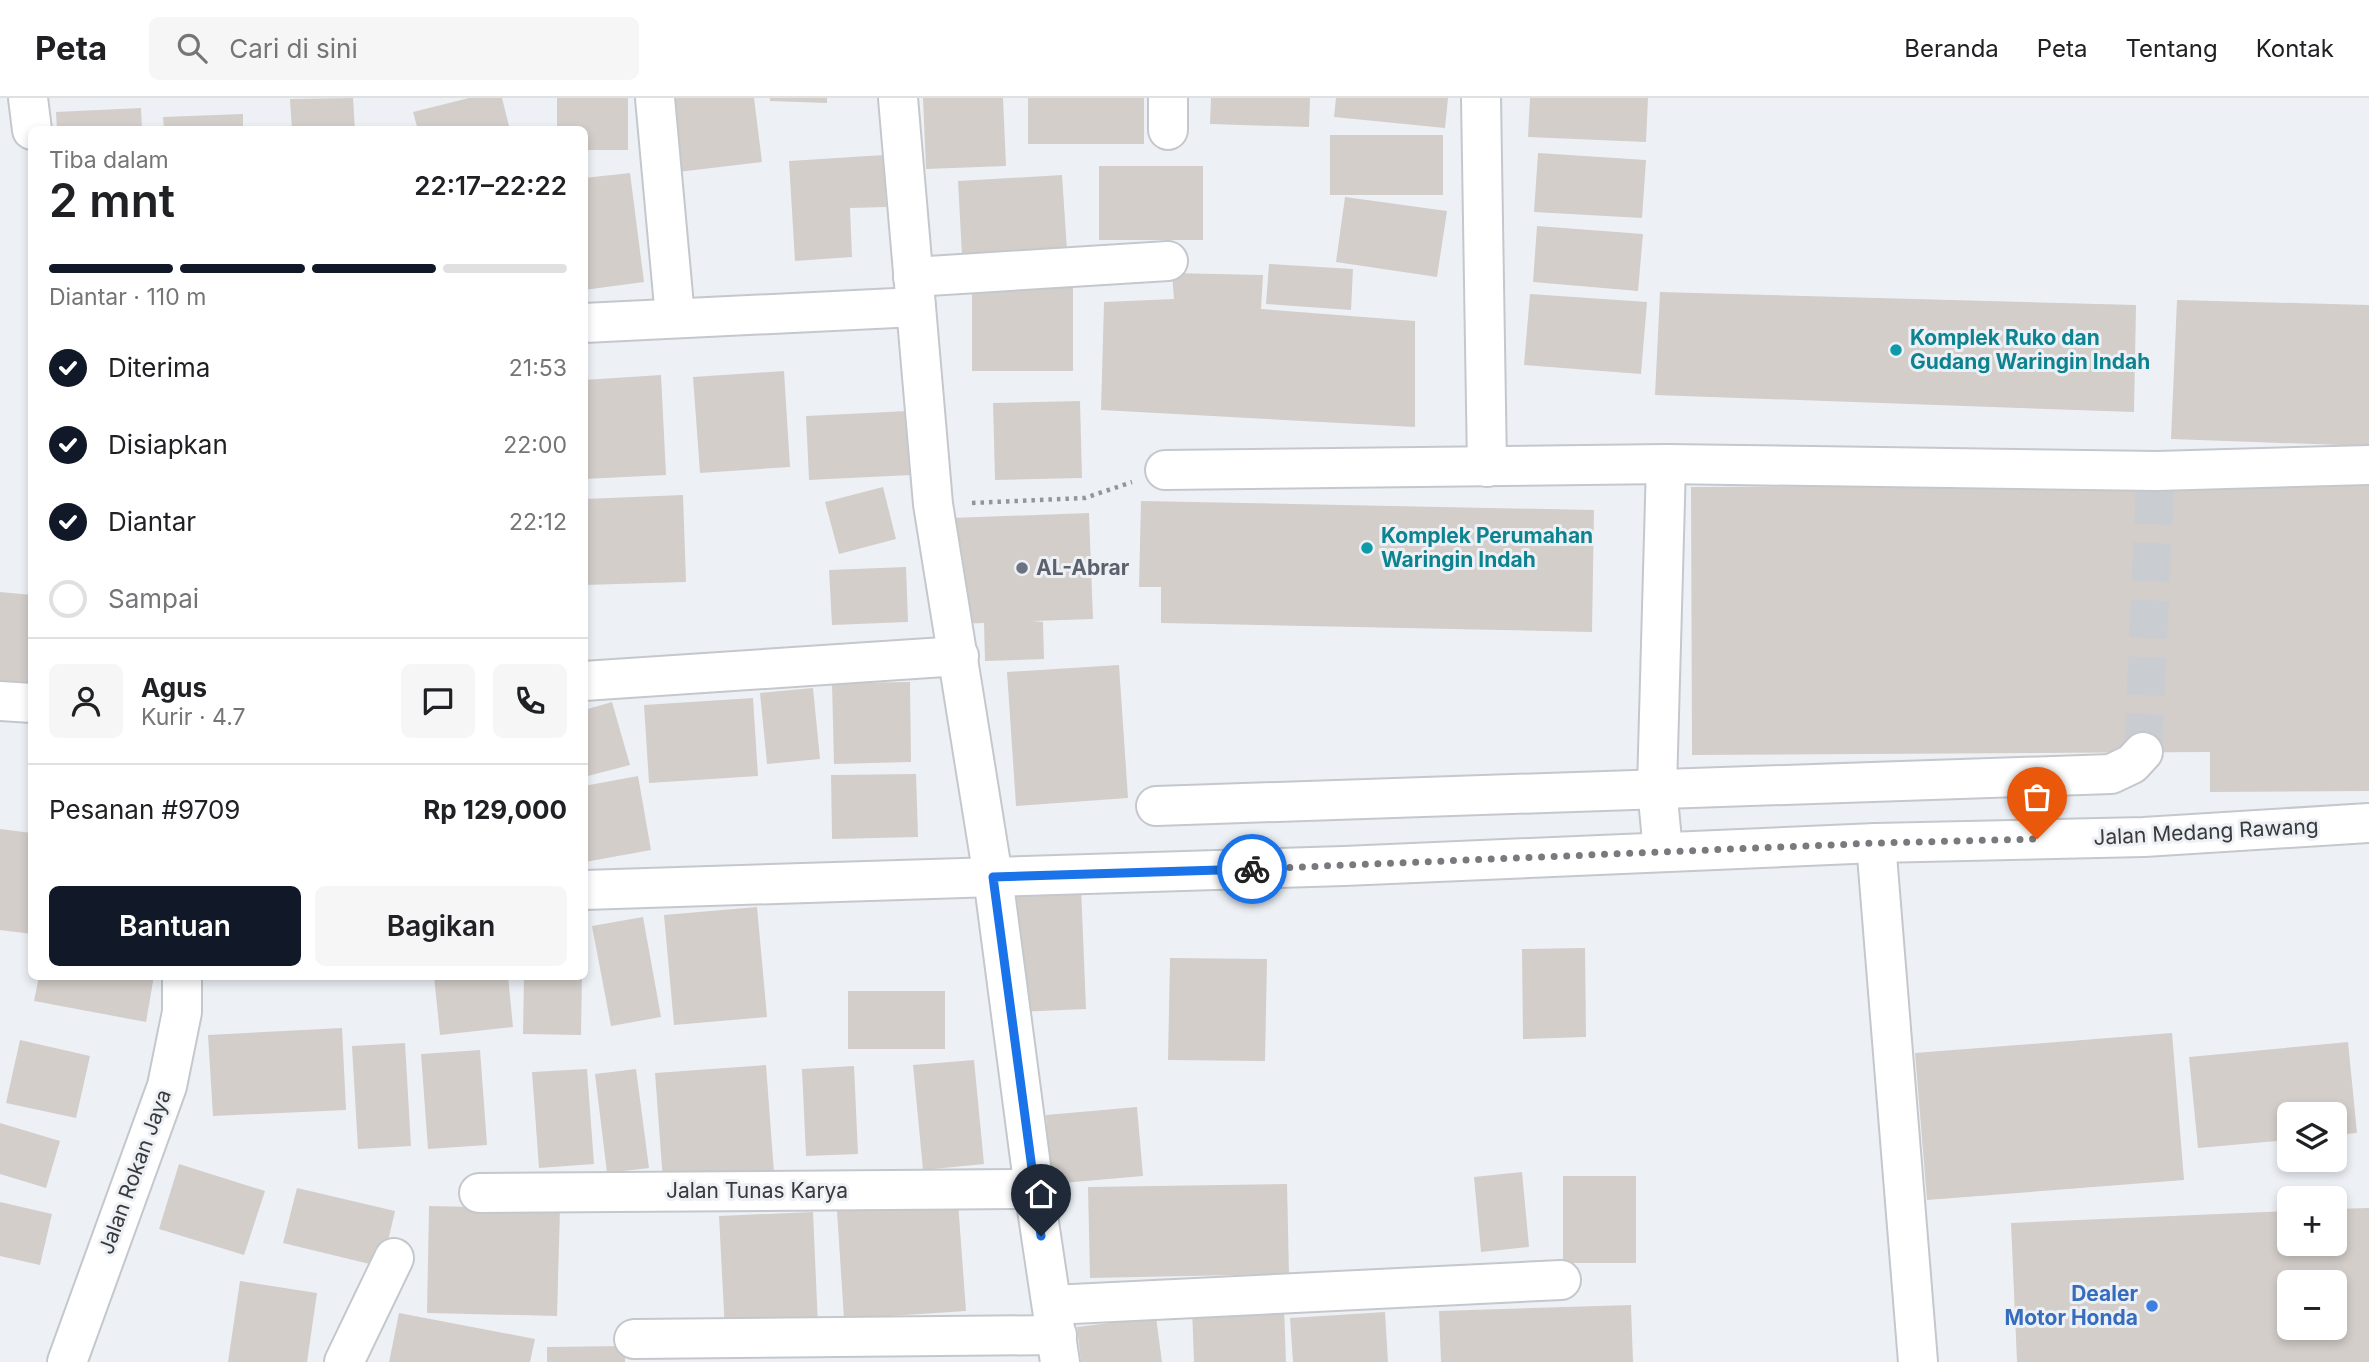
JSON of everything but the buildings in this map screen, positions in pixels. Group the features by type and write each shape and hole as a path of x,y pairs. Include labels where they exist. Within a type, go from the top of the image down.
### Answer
{"street":[{"path":"28,98 32,126"},
{"path":"655,98 675,317"},
{"path":"898,98 933,504 993,877 1034,1189 1057,1334"},
{"path":"1481,98 1487,467"},
{"path":"588,323 675,317 914,292 1168,261"},
{"path":"1663,851 1657,788 1666,464"},
{"path":"1165,470 1666,464 2156,478 2369,465"},
{"path":"588,681 959,656"},
{"path":"0,701 28,703"},
{"path":"1156,806 2111,774 2132,764 2143,752"},
{"name":"Jalan Medang Rawang","path":"588,890 1344,866 1877,843 2144,837 2369,823"},
{"path":"1877,843 1918,1362"},
{"name":"Jalan Rokan Jaya","path":"66,1362 167,1086 182,1012 182,980"},
{"name":"Jalan Tunas Karya","path":"479,1193 1034,1189"},
{"path":"344,1362 394,1258"},
{"path":"634,1339 1057,1334 1561,1280"}],"path":[{"path":"933,504 1085,498 1165,470"}],"tunnel":[{"path":"2143,752 2155,485"}],"way so far":[{"path":"1252,869 1663,851 2037,839"}],"place":[{"name":"Komplek Ruko dan Gudang Waringin Indah","path":"1896,350"},
{"name":"Komplek Perumahan Waringin Indah","path":"1367,548"},
{"name":"AL-Abrar","path":"1022,568"},
{"name":"Dealer Motor Honda","path":"2152,1306"}],"route":[{"path":"1041,1236 993,877 1252,869"}]}
